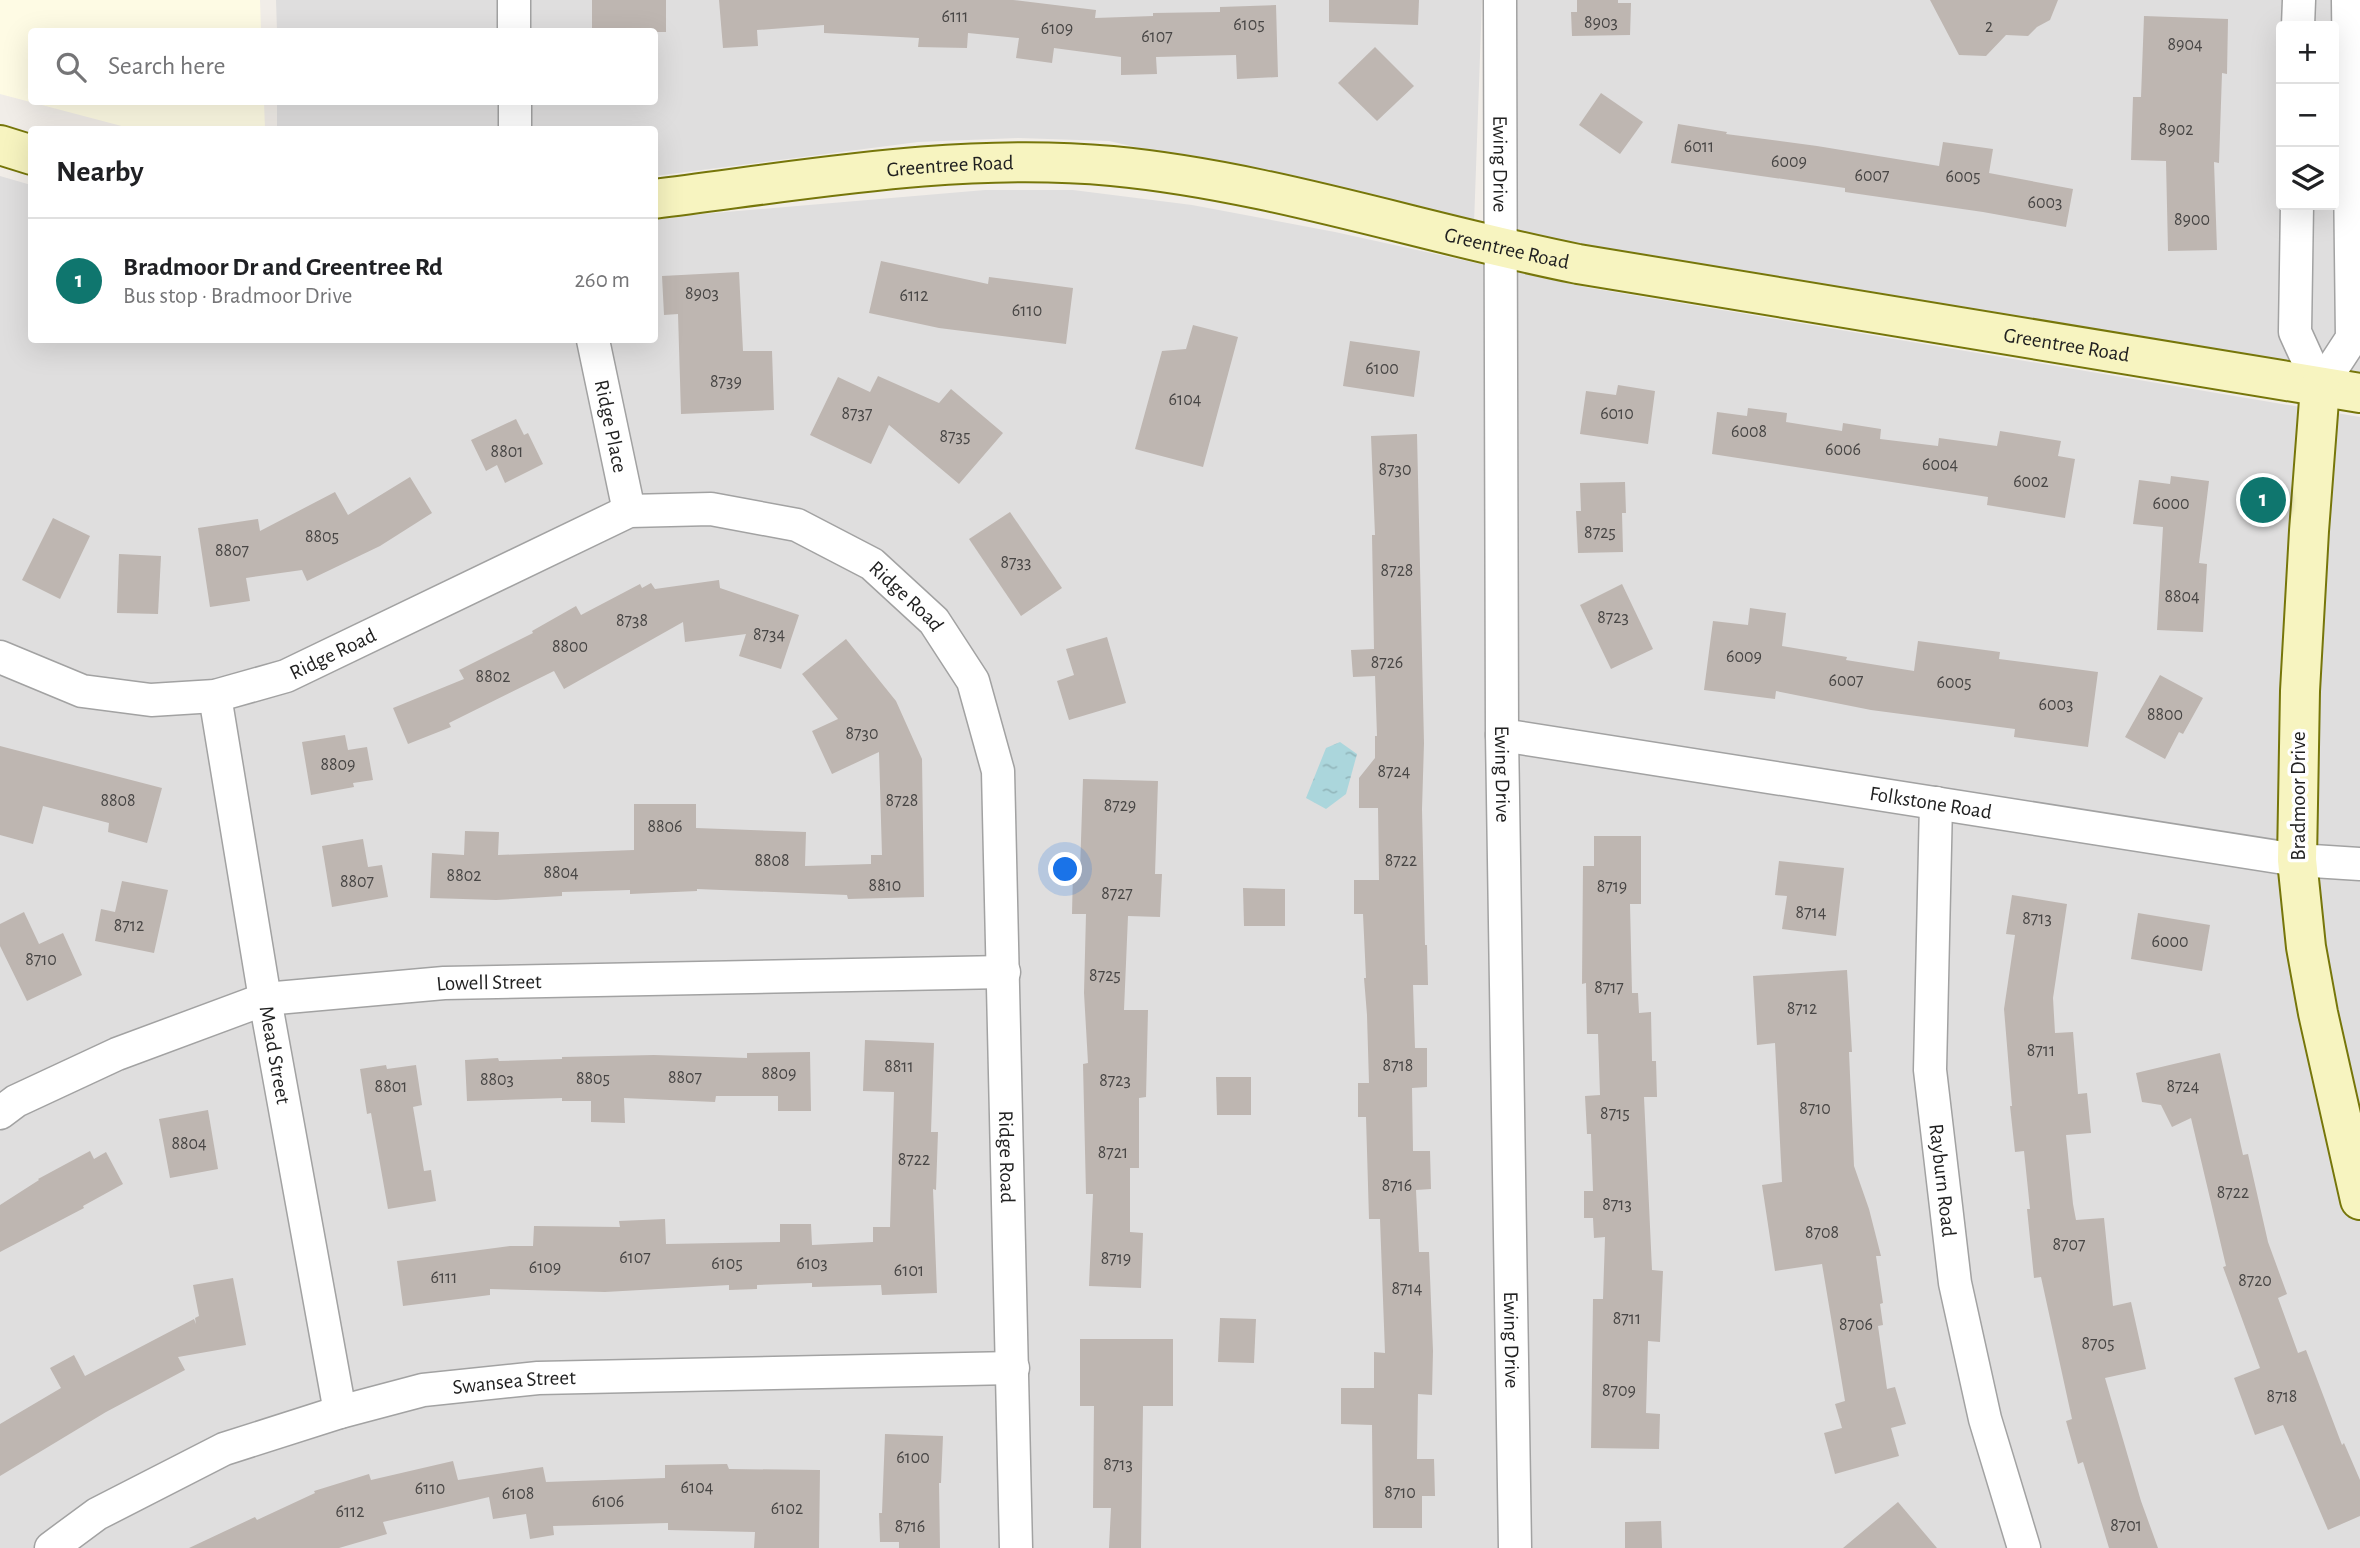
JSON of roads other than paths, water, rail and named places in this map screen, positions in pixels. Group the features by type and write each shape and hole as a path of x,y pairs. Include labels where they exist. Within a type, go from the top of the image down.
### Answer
{"street":[{"path":"514,0 514,28"},
{"name":"Ewing Drive","path":"1500,0 1502,735 1515,1548"},
{"path":"2298,21 2299,0"},
{"name":"Bradmoor Drive","path":"2320,387 2353,338 2348,0"},
{"path":"515,105 515,126"},
{"path":"0,145 28,154"},
{"name":"Greentree Road","path":"658,198 905,167 1034,162 1110,166 1230,183 1500,249 1578,264 2360,393"},
{"name":"Bradmoor Drive","path":"2297,210 2295,332 2320,387 2300,691 2297,860 2306,947 2315,1000 2360,1200"},
{"name":"Ridge Place","path":"594,343 629,511"},
{"name":"Ridge Road","path":"0,657 82,691 151,700 215,696 286,676 629,511 711,509 797,524 872,564 934,621 973,681 999,771 1016,1548"},
{"name":"Mead Street","path":"215,696 265,999 340,1412"},
{"name":"Folkstone Road","path":"1502,735 2297,860 2360,864"},
{"name":"Rayburn Road","path":"1936,803 1930,1070 1948,1230 1955,1283 1985,1419 2024,1548"},
{"name":"Lowell Street","path":"0,1113 16,1101 117,1054 265,999 444,983 1004,972"},
{"name":"Swansea Street","path":"51,1548 97,1514 224,1448 340,1412 423,1390 538,1378 1013,1368"}],"water":[{"path":"1340,742 1357,754 1346,794 1326,809 1306,798 1326,748"}],"place":[{"name":"Bradmoor Dr and Greentree Rd","path":"2263,500"}]}
